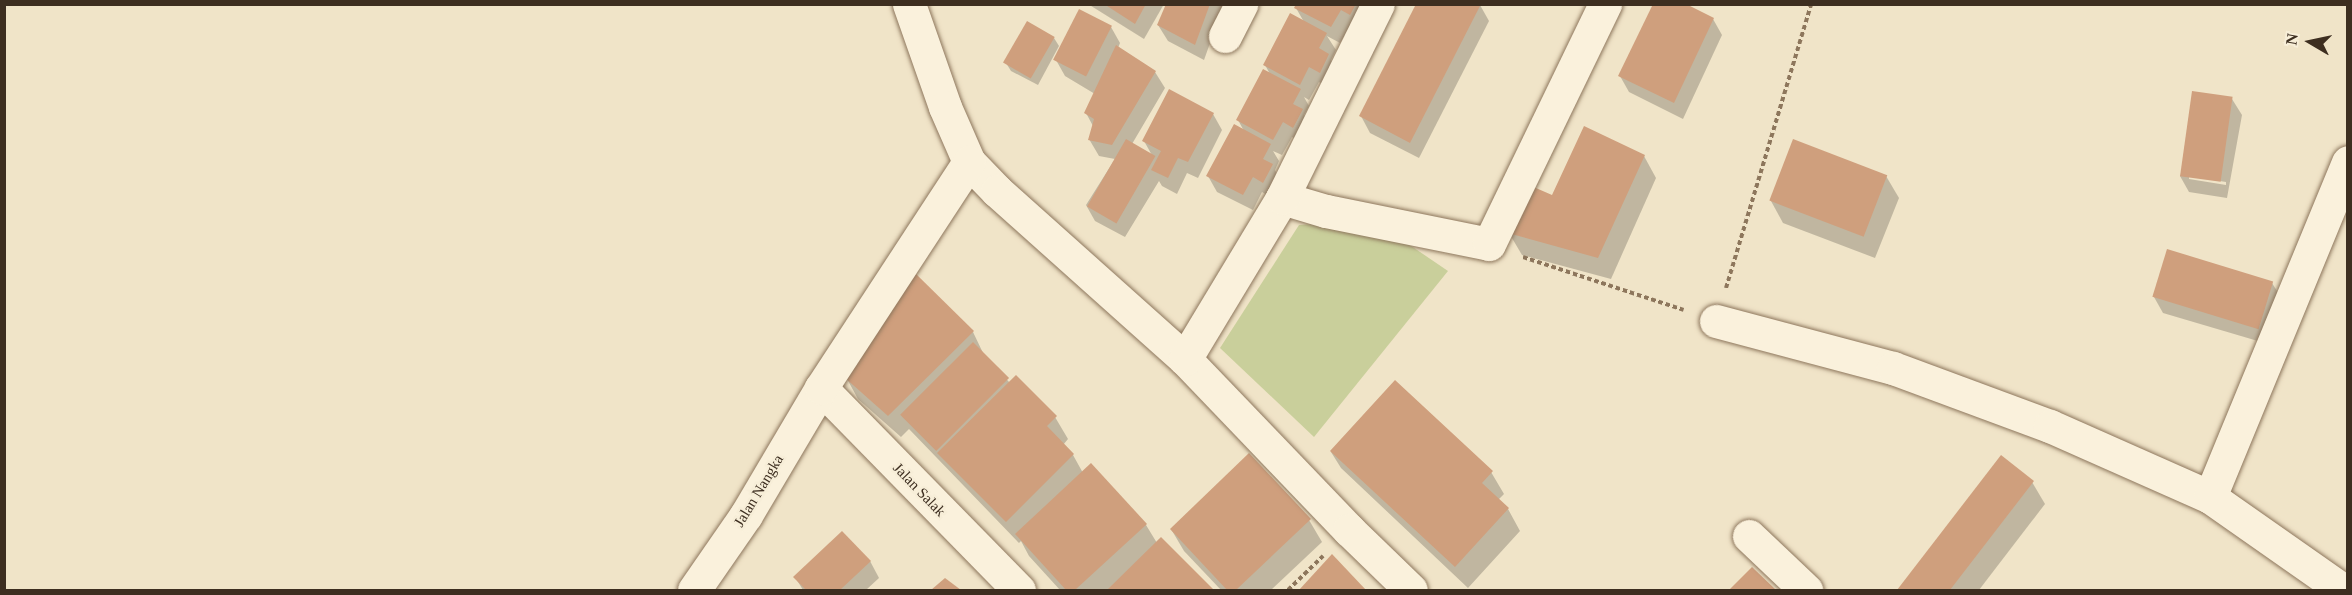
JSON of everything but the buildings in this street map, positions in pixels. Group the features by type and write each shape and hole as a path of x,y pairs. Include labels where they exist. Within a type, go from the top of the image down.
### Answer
{"street":[{"path":"909,4 945,107 969,162 1005,199 1185,358 1349,530 1411,591"},
{"path":"1225,36 1241,4"},
{"path":"1185,358 1282,198 1377,4"},
{"path":"1282,198 1326,211 1489,244 1605,5"},
{"name":"Jalan Nangka","path":"694,591 746,515 821,388 969,162"},
{"path":"2210,497 2348,162"},
{"path":"1716,321 1893,368 2050,426 2210,497 2343,591"},
{"name":"Jalan Salak","path":"821,388 1019,591"},
{"path":"1749,536 1806,591"}],"path":[{"path":"1489,244 1577,277 1716,321 1811,4"},
{"path":"1288,591 1349,530"}],"green space":[{"path":"1373,220 1448,271 1314,437 1220,348 1299,225"}]}
